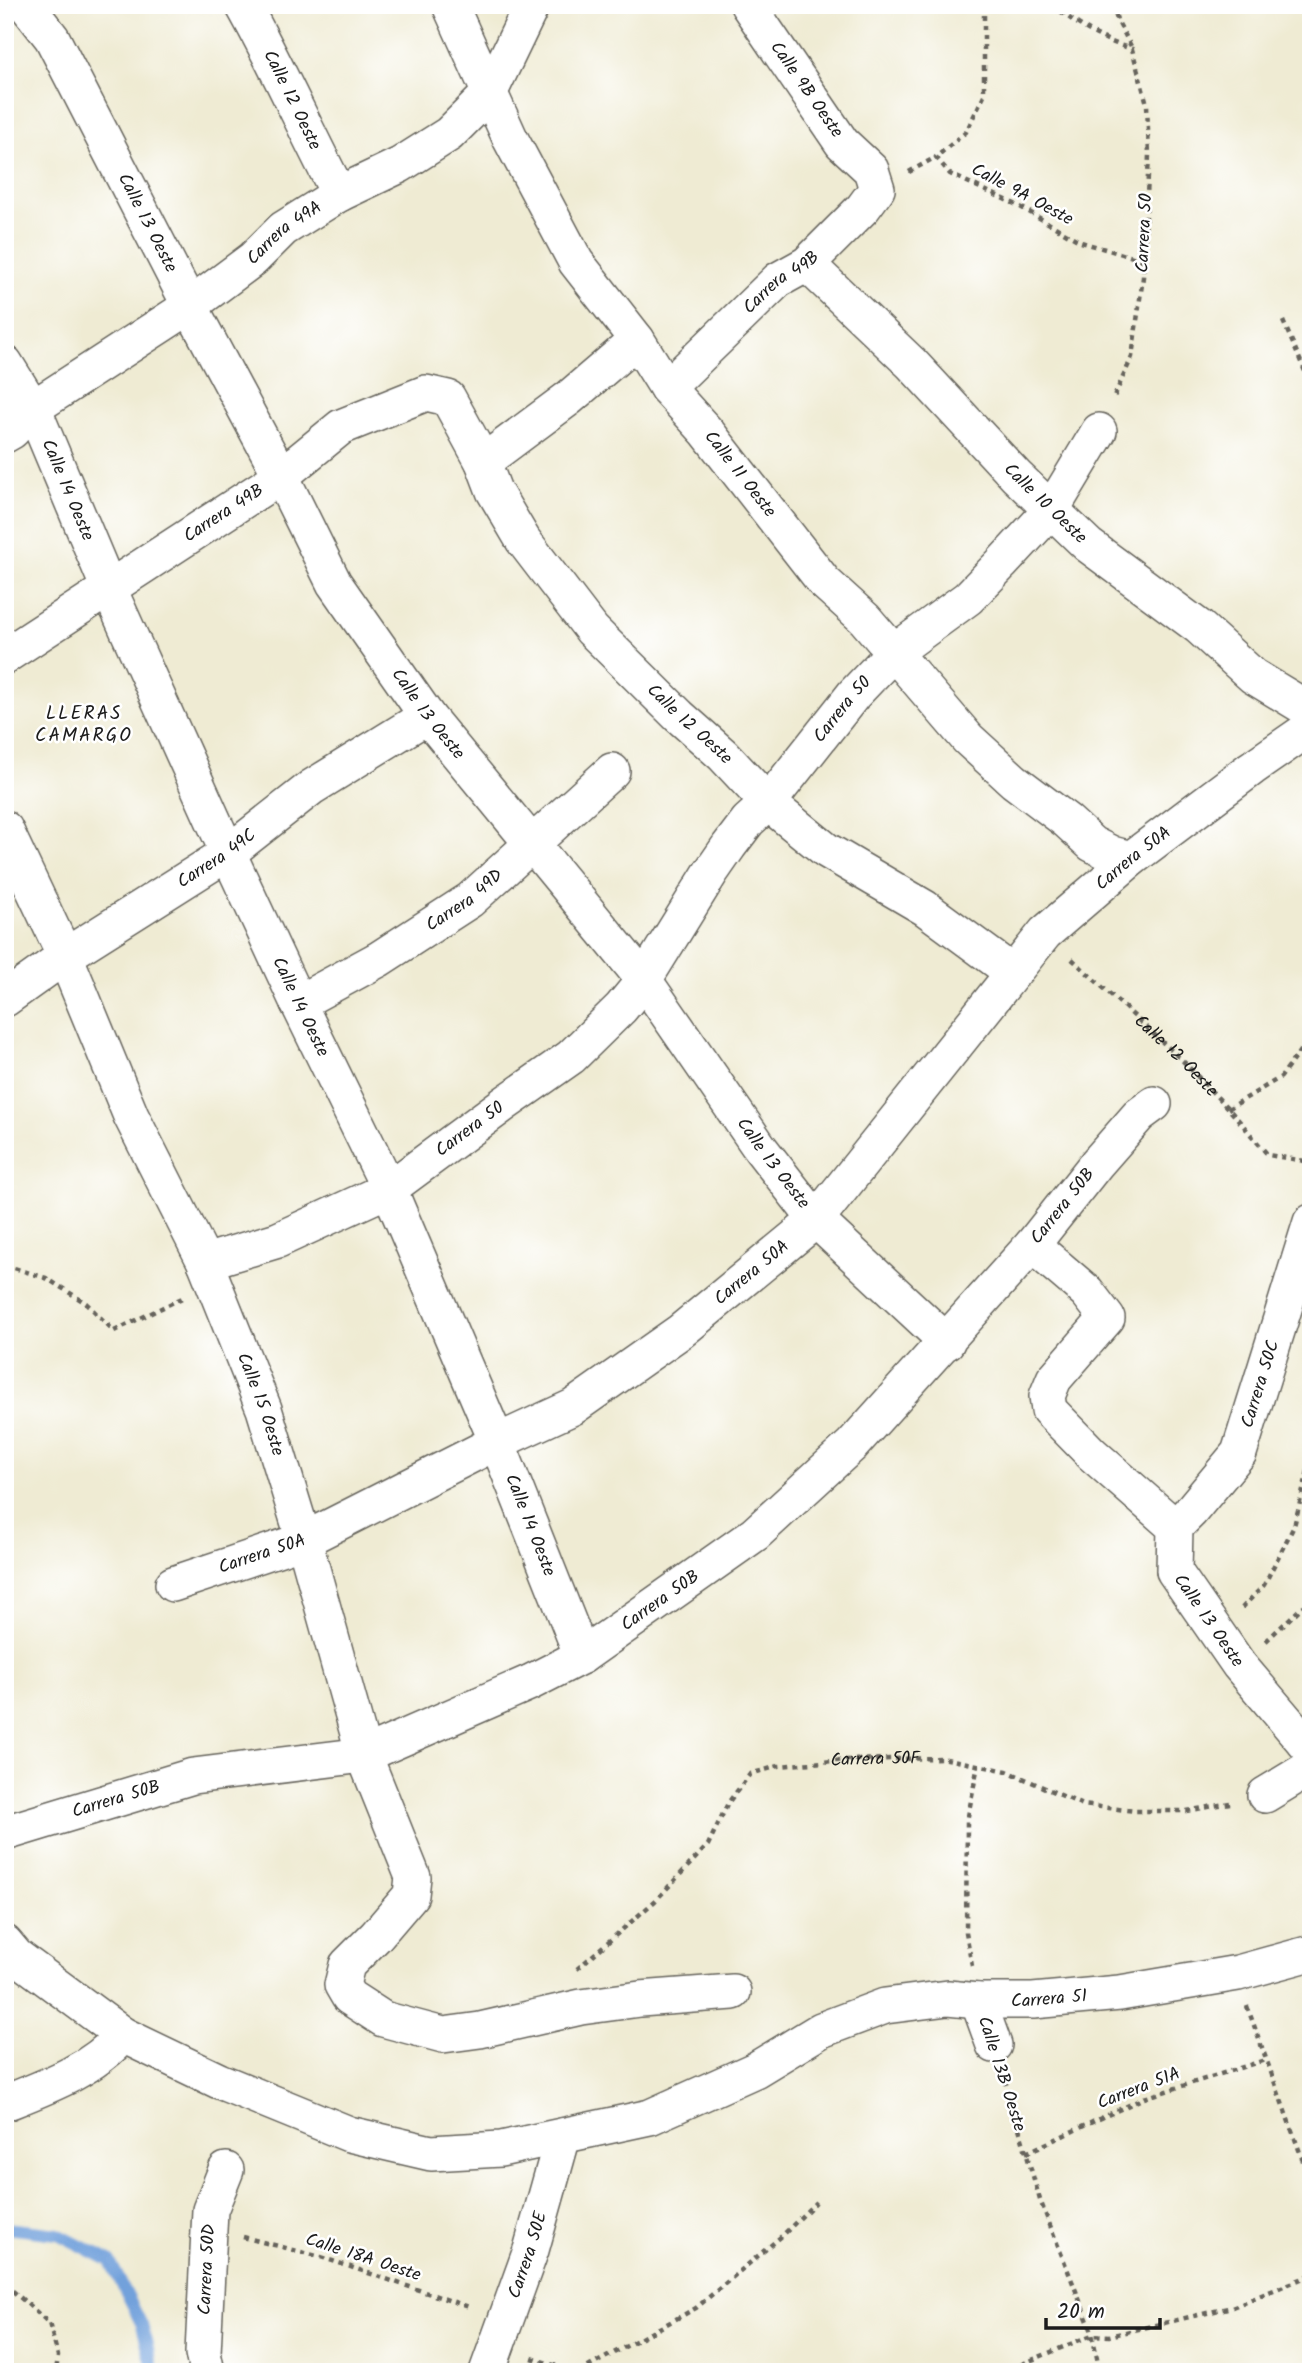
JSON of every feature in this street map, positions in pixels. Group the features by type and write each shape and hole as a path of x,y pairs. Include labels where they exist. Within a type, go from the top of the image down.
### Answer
{"street":[{"name":"Calle 13 Oeste","path":"26,5 52,38 281,476 334,583 427,716 645,980 760,1148 816,1220 947,1342"},
{"name":"Calle 12 Oeste","path":"243,5 339,194"},
{"name":"Calle 11 Oeste","path":"450,5 489,94 576,262 637,340 667,388 707,432 824,582 865,619 968,739 1014,781 1067,821 1092,844 1112,854 1131,859"},
{"name":"Carrera 49A","path":"5,435 33,408 190,306 253,259 283,229 339,194 400,165 449,134 489,94 532,5"},
{"name":"Calle 9B Oeste","path":"748,5 842,143 871,170"},
{"name":"Carrera 49B","path":"667,388 778,280 807,264 863,208 877,188 871,170"},
{"name":"Calle 10 Oeste","path":"807,264 912,364 1016,476 1088,545 1199,627 1253,676 1311,712"},
{"path":"483,462 569,398 637,340"},
{"name":"Calle 14 Oeste","path":"5,363 33,408 109,589 228,853 389,1189 497,1443 582,1656"},
{"name":"Carrera 49B","path":"5,656 281,476 341,427 426,393 448,398"},
{"name":"Calle 12 Oeste","path":"448,398 483,462 494,491 523,540 592,630 673,720 723,755 768,803 826,850 925,908 1012,972"},
{"name":"Carrera 50","path":"208,1272 389,1189 571,1058 645,980 710,872 748,821 768,803 855,694 894,652 968,598 1052,509 1099,431"},
{"name":"Carrera 49C","path":"5,999 65,956 228,853 313,788 427,716"},
{"name":"Carrera 50A","path":"173,1584 304,1540 573,1407 681,1331 816,1220 1045,933 1131,859 1311,727"},
{"name":"Carrera 49D","path":"298,1003 380,959 470,900 612,771"},
{"name":"Calle 15 Oeste","path":"5,829 65,956 131,1116 208,1272 264,1409 364,1755 413,1877 411,1895 376,1936 346,1965 342,1985 349,1997 383,2019 443,2035 480,2030 536,2017"},
{"name":"Carrera 50B","path":"5,1833 193,1776 364,1755 531,1682 582,1656 755,1534 852,1445 1032,1245 1139,1115 1154,1104"},
{"name":"Carrera 50C","path":"1175,1527 1238,1452 1311,1222"},
{"path":"1032,1245 1087,1292 1107,1318 1054,1379 1047,1396 1049,1410 1092,1454 1175,1527"},
{"name":"Calle 13 Oeste","path":"1175,1527 1174,1571 1239,1665 1311,1750"},
{"path":"1265,1795 1311,1767"},
{"name":"Carrera 51","path":"5,1943 16,1956 124,2035 219,2081 349,2134 431,2153 501,2149 650,2117 755,2070 821,2030 885,2006 947,1998 1033,2001 1120,1993 1238,1973 1311,1953"},
{"path":"536,2017 640,1998 733,1992"},
{"name":"Calle 13B Oeste","path":"978,2001 994,2045"},
{"path":"5,2103 46,2087 92,2063 124,2035"},
{"name":"Carrera 50E","path":"496,2346 531,2250 563,2136"},
{"name":"Carrera 50D","path":"207,2372 203,2353 209,2210 226,2170"}],"path":[{"name":"Calle 9A Oeste","path":"984,5 984,95 966,132 936,157 950,174 1017,205 1080,242 1143,260"},
{"path":"1053,5 1085,30 1107,42 1132,49"},
{"path":"1113,5 1117,20 1132,49"},
{"name":"Carrera 50","path":"1099,431 1132,357 1143,260 1149,155 1147,104 1132,49"},
{"path":"1283,320 1311,384"},
{"name":"Calle 12 Oeste","path":"1045,933 1183,1061 1268,1156 1311,1162"},
{"path":"1228,1109 1280,1077 1304,1045 1311,1023"},
{"path":"5,1265 46,1278 86,1303 114,1331 166,1308 208,1272"},
{"path":"1218,1634 1264,1585 1294,1526 1311,1459"},
{"path":"1239,1665 1303,1607 1311,1603"},
{"name":"Carrera 50F","path":"536,2017 568,1977 655,1900 708,1845 728,1802 750,1774 779,1766 845,1760 942,1758 1007,1771 1083,1805 1135,1811 1187,1811 1265,1795"},
{"name":"Calle 13B Oeste","path":"978,1765 967,1821 966,1932 978,2001"},
{"path":"1238,1973 1244,2000 1311,2183"},
{"name":"Calle 13B Oeste","path":"994,2045 1040,2200 1092,2335 1100,2372"},
{"name":"Carrera 51A","path":"1026,2153 1144,2098 1265,2060"},
{"name":"Calle 18A Oeste","path":"209,2228 321,2257 496,2346 577,2372 696,2308 783,2235 817,2202"},
{"path":"1003,2372 1092,2335 1109,2336 1232,2307 1311,2274"},
{"path":"5,2284 49,2323 58,2356 56,2372"}],"waterway":[{"path":"5,2228 58,2234 110,2261 142,2325 154,2372"}],"district":[{"name":"LLERAS CAMARGO","path":"84,725"}]}
